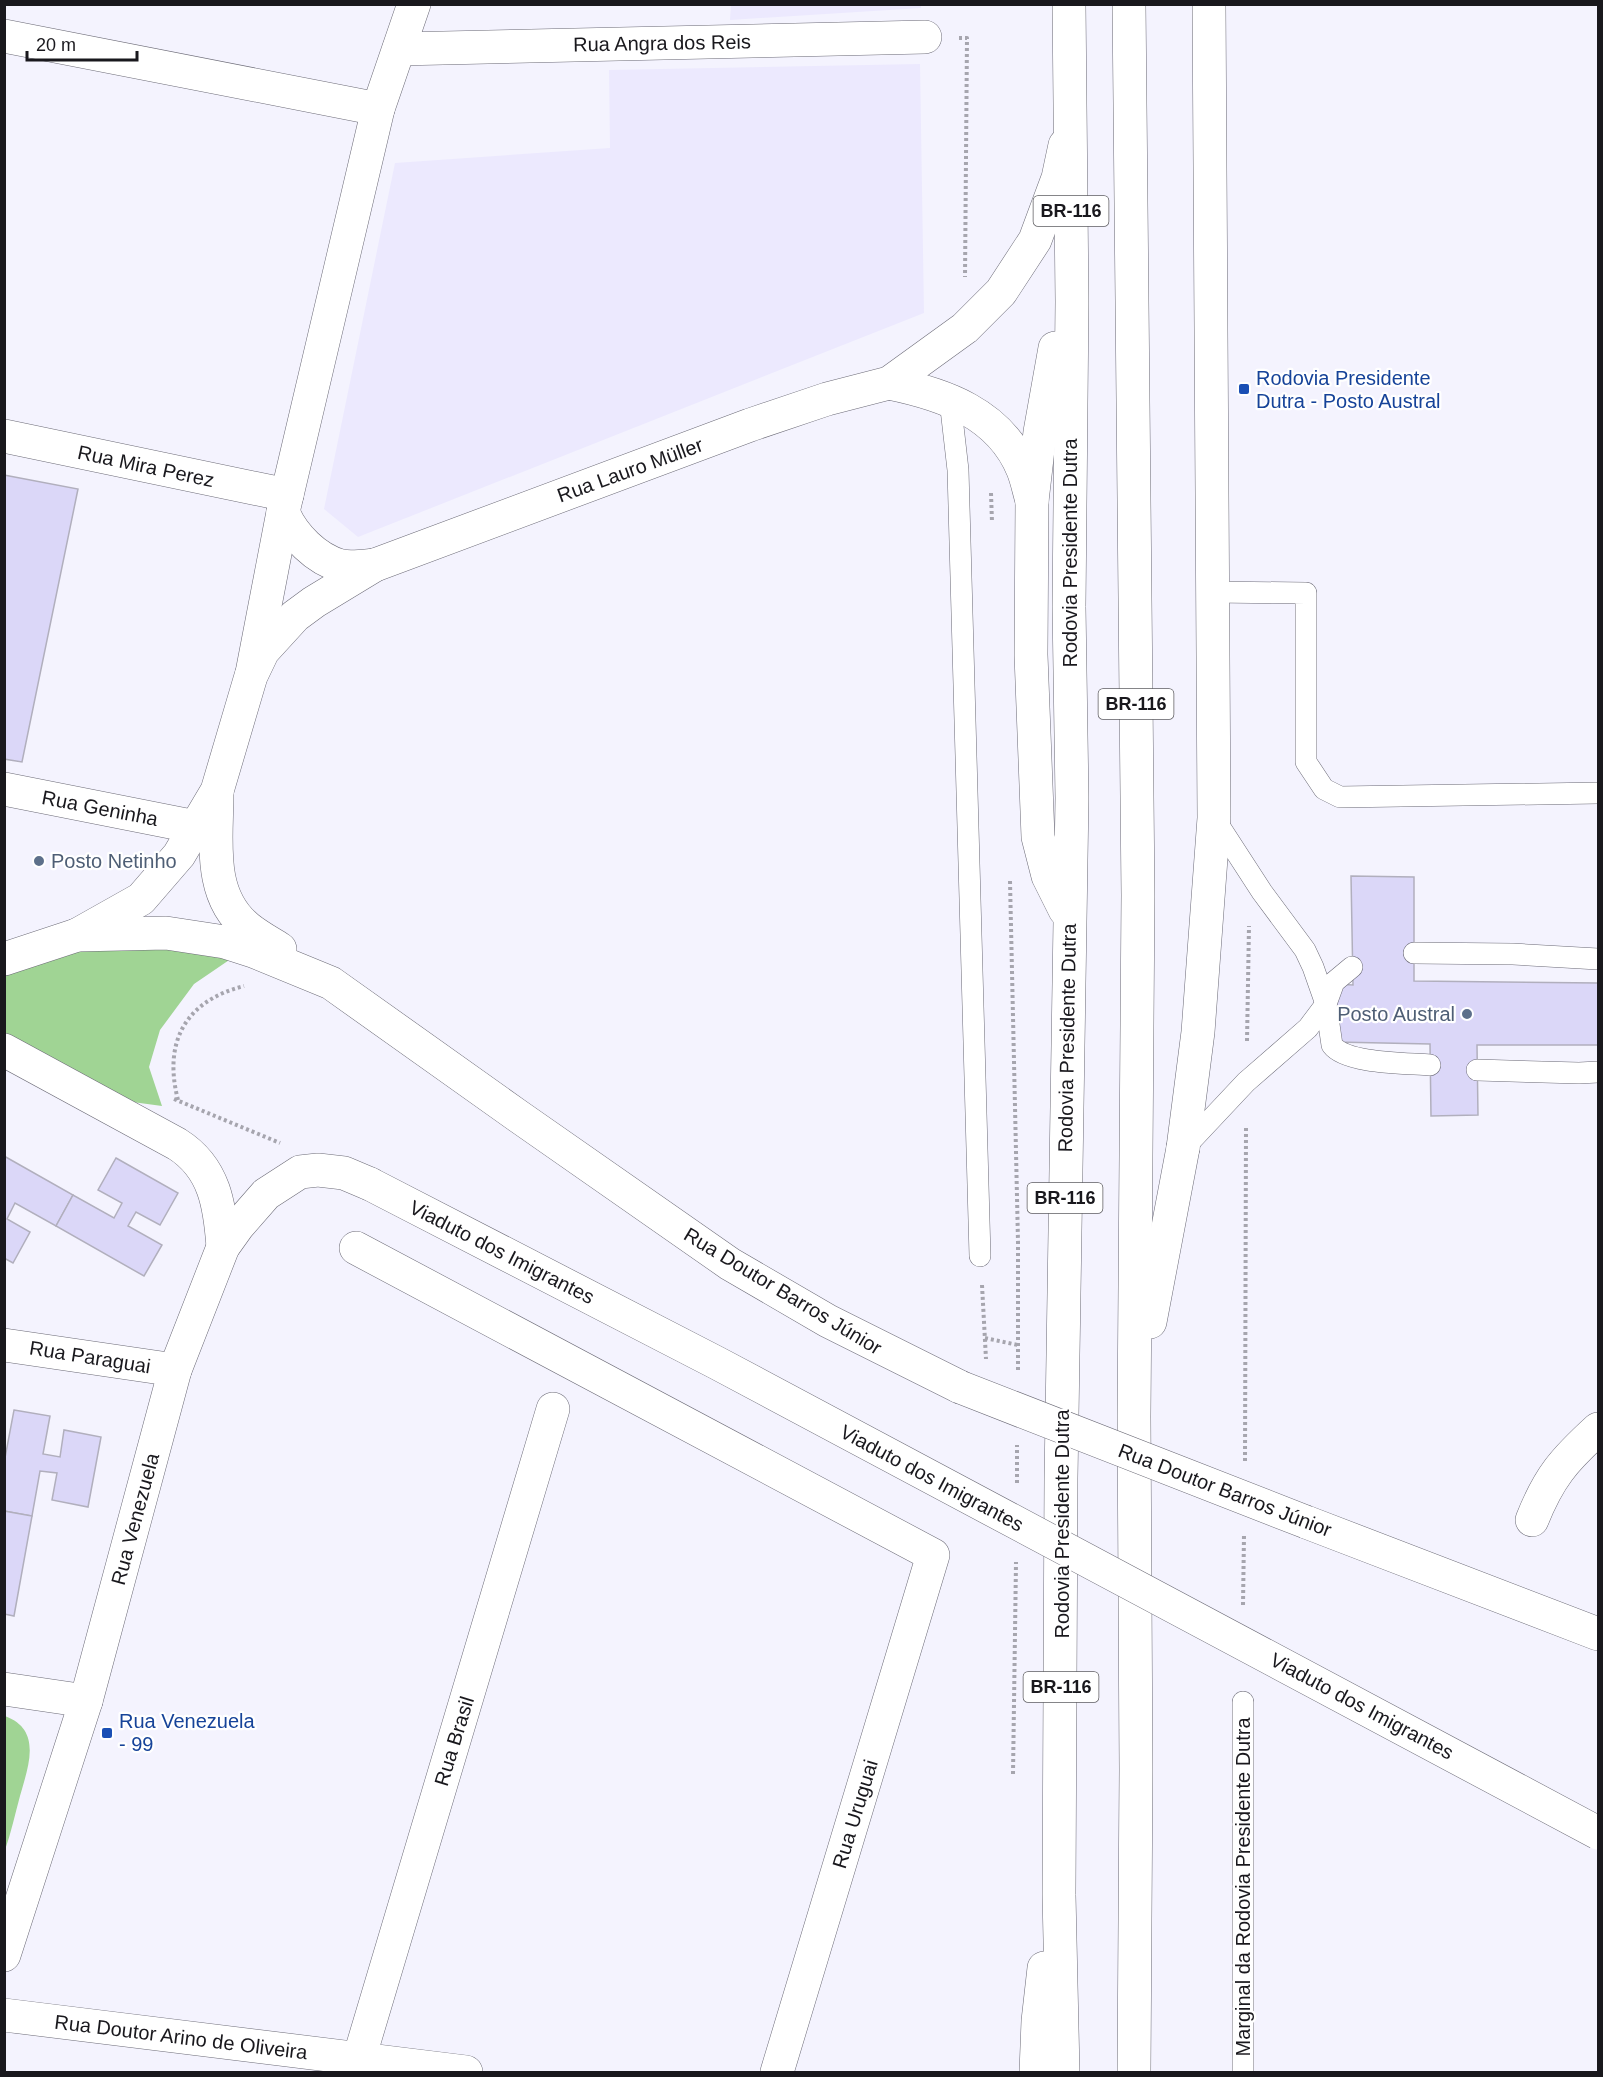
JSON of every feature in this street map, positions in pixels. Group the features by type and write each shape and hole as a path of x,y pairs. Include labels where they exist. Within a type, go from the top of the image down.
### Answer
{"main road":[{"name":"Rua Lauro Müller","path":"77,934 141,899 179,855 217,791 251,676 285,503 378,109 414,4"},
{"name":"Rodovia Presidente Dutra","path":"1063,2073 1059,1896 1061,1491 1072,798 1069,573 1072,302 1069,4"},
{"name":"BR-116","path":"1129,4 1138,895 1134,1404 1134,2073"},
{"path":"1134,1404 1184,1148 1198,1032 1214,819 1209,4"},
{"path":"4,36 378,109"},
{"name":"Rua Angra dos Reis","path":"399,49 925,38"},
{"name":"Rua Lauro Müller","path":"251,676 263,651 295,616 375,565 750,425 827,399 889,383 965,328 1001,292 1035,240 1058,178 1070,121"},
{"path":"1069,917 1048,876 1038,837 1031,655 1032,501 1040,432 1055,347 1072,302"},
{"path":"889,383 950,400 979,416 1004,440 1022,469 1032,501"},
{"name":"Rua Mira Perez","path":"4,436 285,503"},
{"name":"Rua Lauro Müller","path":"285,503 291,527 323,558 344,566 375,565"},
{"name":"Rua Geninha","path":"4,789 196,827"},
{"name":"Rua Lauro Müller","path":"217,791 217,875 233,910 249,929 331,983"},
{"name":"Rua Doutor Barros Júnior","path":"4,959 77,934 166,933 214,939 253,951 331,983 526,1123 730,1264 828,1321 960,1387 1599,1634"},
{"path":"4,1050 186,1149 202,1167 214,1190 221,1214 223,1247"},
{"name":"Rua Venezuela","path":"4,1954 86,1701 175,1370 223,1247 260,1200 276,1186 300,1172 318,1170 344,1173 364,1181"},
{"name":"Viaduto dos Imigrantes","path":"364,1181 717,1363 1599,1833"},
{"name":"Rua Uruguai","path":"356,1248 933,1555 777,2073"},
{"name":"Rua Paraguai","path":"4,1345 175,1370"},
{"name":"Rua Brasil","path":"357,2066 553,1409"},
{"path":"1532,1520 1552,1477 1570,1456 1599,1429"},
{"path":"4,1689 86,1701"},
{"name":"BR-116","path":"1036,2073 1038,2021 1046,1956 1059,1896"},
{"name":"Rua Doutor Arino de Oliveira","path":"4,2015 357,2066 466,2073"},
{"path":"1135,2039 1150,2073"}],"lane":[{"path":"950,400 958,470 980,1256"},
{"path":"1213,592 1306,593 1306,762 1324,789 1340,798 1599,793"},
{"path":"1214,819 1262,892 1305,950 1326,1004 1332,1045 1336,1051 1358,1058 1430,1065"},
{"path":"1414,953 1513,954 1599,959"},
{"path":"1184,1148 1246,1082 1308,1028 1326,1004 1334,982 1352,966"},
{"path":"1477,1070 1599,1072"},
{"name":"Marginal da Rodovia Presidente Dutra","path":"1243,1702 1243,2073"}],"path":[{"path":"925,38 967,38 965,328"},
{"path":"991,484 992,531"},
{"path":"980,1256 985,1338 1018,1345 1010,877"},
{"path":"182,1110 174,1085 172,1062 176,1041 181,1030 189,1018 203,1005 224,994 251,985"}],"shaded area":[{"path":"921,4 921,8 730,20 731,5"},
{"path":"920,64 924,313 358,537 324,509 395,163 610,148 609,70"}],"green space":[{"path":"95,941 238,954 194,984 160,1030 149,1067 162,1106 125,1101 5,1034 5,970"},
{"path":"5,1716 17,1722 24,1730 29,1740 30,1750 29,1762 5,1850"}],"building":[{"path":"4,475 78,489 22,762 4,759"},
{"name":"Posto Austral","path":"1351,876 1414,877 1414,981 1598,983 1598,1045 1477,1045 1478,1115 1431,1116 1430,1044 1336,1042 1334,984 1353,985"},
{"path":"4,1156 73,1195 56,1226 15,1203 7,1219 30,1232 13,1263 4,1258"},
{"path":"116,1158 178,1193 160,1225 136,1212 128,1226 162,1245 144,1276 56,1226 73,1195 114,1218 122,1203 98,1190"},
{"path":"14,1410 50,1416 43,1454 60,1457 64,1430 101,1437 88,1507 52,1500 57,1473 40,1471 32,1516 4,1511 4,1463"},
{"path":"4,1511 32,1516 14,1616 4,1614"}],"place":[{"name":"Rodovia Presidente Dutra - Posto Austral","path":"1244,389"},
{"name":"Posto Netinho","path":"39,861"},
{"name":"Posto Austral","path":"1467,1014"},
{"name":"Rua Venezuela - 99","path":"107,1733"}]}
